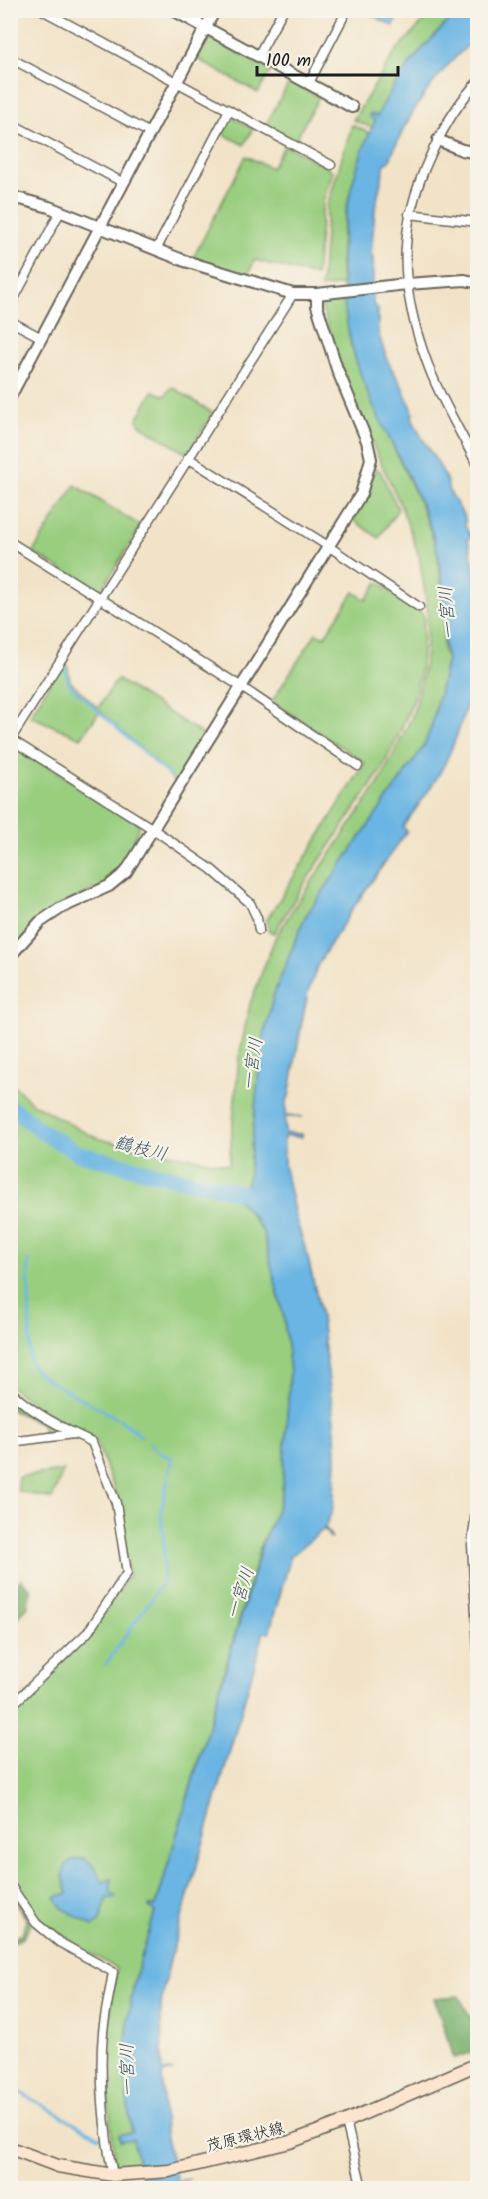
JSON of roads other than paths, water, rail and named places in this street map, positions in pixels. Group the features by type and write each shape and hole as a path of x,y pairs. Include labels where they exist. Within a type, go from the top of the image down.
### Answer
{"main road":[{"name":"茂原環状線","path":"10,2148 58,2166 113,2175 169,2171 290,2142 346,2121 477,2064"}],"street":[{"path":"42,10 331,165"},
{"path":"172,10 352,107"},
{"path":"10,398 215,10"},
{"path":"258,56 283,10"},
{"path":"309,83 347,10"},
{"path":"10,58 150,133"},
{"path":"477,82 460,101 438,140 418,183 409,214 406,244 407,284 416,330 428,366 451,419 475,453 477,467"},
{"path":"156,250 229,110"},
{"path":"10,123 124,183"},
{"path":"438,140 462,150 477,153"},
{"path":"10,213 14,197 60,212 184,261 292,294 317,294 393,285 465,280 477,283"},
{"path":"10,306 60,212"},
{"path":"409,214 477,222"},
{"path":"259,930 257,918 250,903 211,869 153,829 11,740 292,294"},
{"path":"10,956 40,922 61,908 109,886 126,872 361,494 371,459 367,441 348,399 334,359 317,306 317,294"},
{"path":"10,321 42,338"},
{"path":"188,458 328,546 419,607"},
{"path":"10,542 240,686 358,766"},
{"path":"10,1390 33,1408 74,1434 92,1442 116,1503 126,1573 88,1632 10,1707"},
{"path":"10,1442 74,1434"},
{"path":"477,1493 472,1545 477,1648"},
{"path":"10,1885 36,1923 59,1942 113,1972 103,2031 102,2071 113,2175"},
{"path":"346,2121 362,2188"}],"water":[{"path":"364,11 401,11 393,26"},
{"name":"一宮川","path":"459,11 477,11 477,37 449,64 425,94 405,126 389,162 385,163 375,209 371,255 373,257 373,304 378,309 378,332 387,360 404,390 419,433 444,474 448,489 465,518 465,526 470,535 477,534 468,539 474,567 478,623 472,680 457,735 442,770 403,827 407,831 353,908 318,964 308,992 289,1097 286,1101 286,1115 303,1117 285,1117 285,1133 302,1134 302,1137 284,1136 284,1164 320,1310 335,1430 333,1509 325,1527 332,1538 324,1529 291,1556 269,1633 264,1632 170,1959 161,2004 162,2071 174,2071 162,2074 165,2134 177,2181 190,2179 178,2182 179,2188 144,2188 133,2139 120,2141 119,2135 132,2132 126,2077 128,2020 134,1984 155,1912 149,1907 156,1906 263,1541 282,1493 290,1372 284,1318 263,1232 253,1216 239,1201 248,1181 265,1031 274,994 305,917 424,746 432,725 447,659 443,586 434,539 412,483 368,394 356,361 348,327 343,292 342,257 345,222 351,188 361,154 375,121 369,116 370,114 377,116 413,60"},
{"path":"84,1858 95,1867 102,1882 112,1879 110,1891 116,1897 107,1898 100,1921 93,1926 62,1908 55,1897 68,1893 63,1876 69,1861"}],"waterway":[{"path":"64,666 68,682 74,689 171,777"},
{"name":"鶴枝川","path":"10,1107 44,1133 78,1153 153,1173 264,1196"},
{"path":"28,1261 29,1358 34,1370 53,1383 121,1420 141,1436"},
{"path":"106,1664 160,1587 163,1576 164,1546 161,1511 172,1458 158,1452 149,1443"},
{"path":"10,2087 100,2137"}]}
